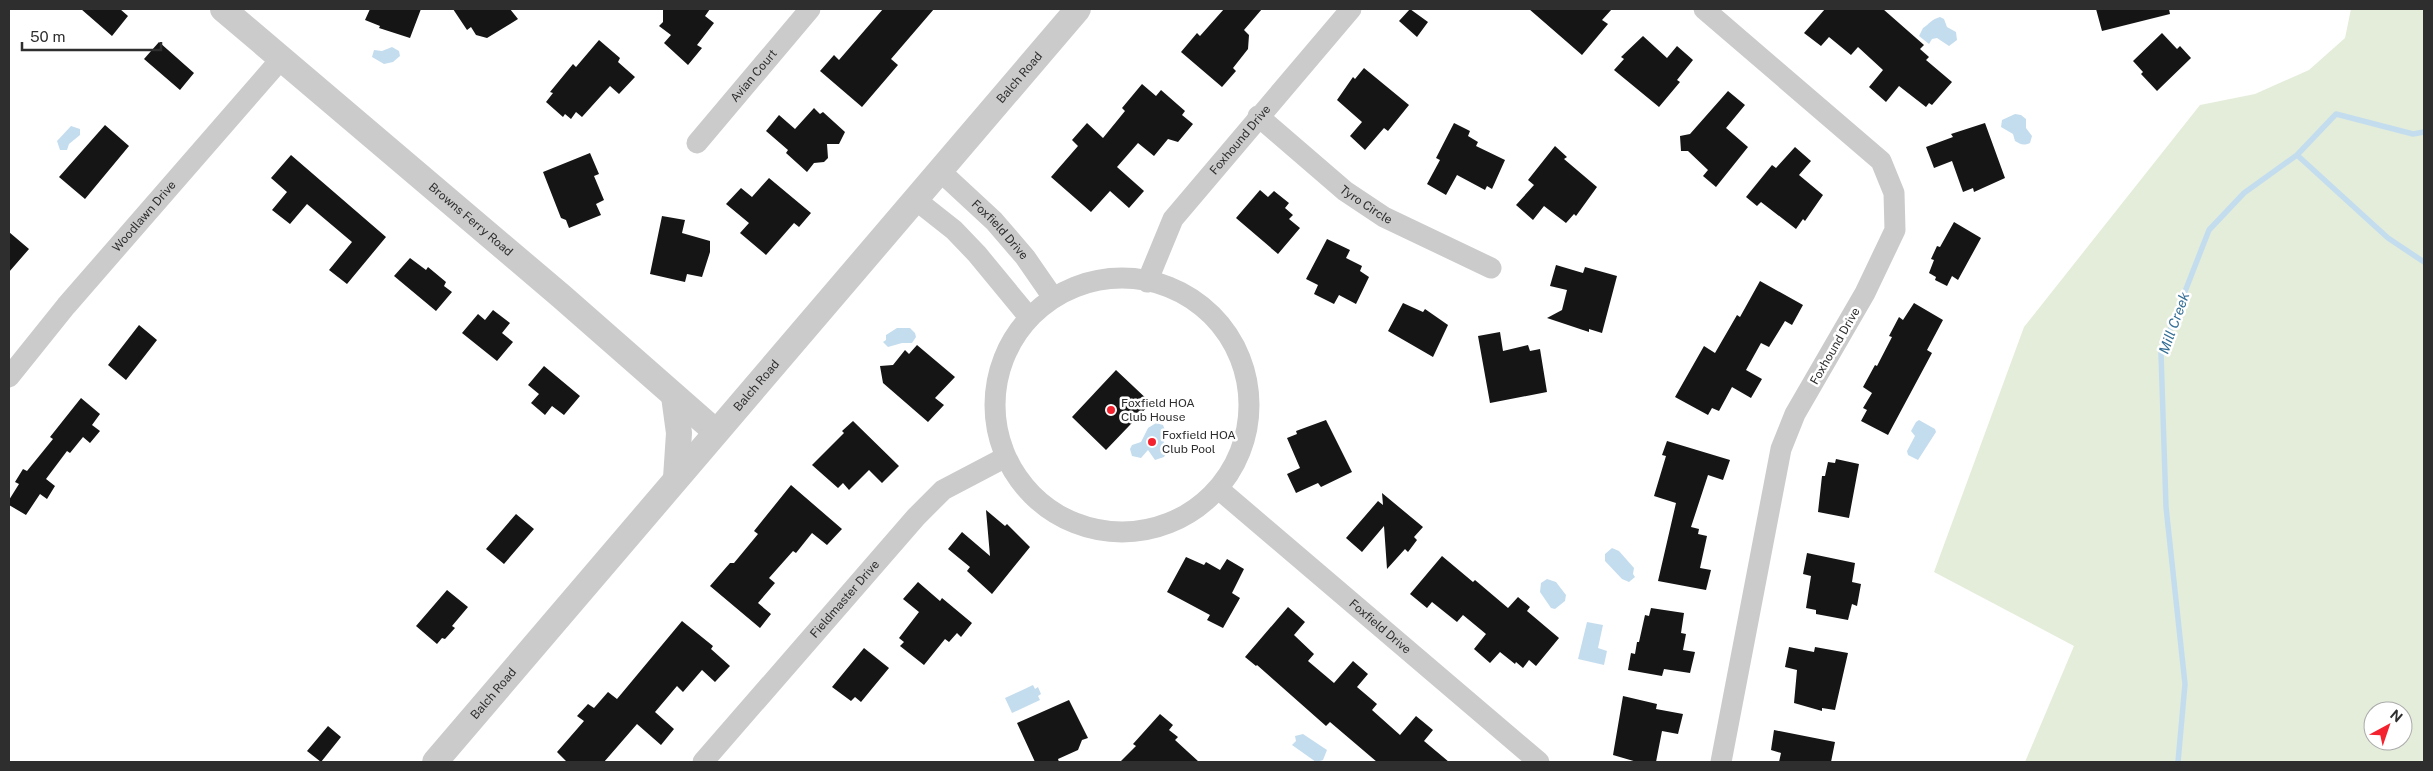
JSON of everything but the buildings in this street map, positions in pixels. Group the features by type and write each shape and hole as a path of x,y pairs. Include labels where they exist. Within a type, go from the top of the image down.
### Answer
{"street":[{"name":"Browns Ferry Road","path":"223,9 561,296 716,432"},
{"name":"Avian Court","path":"697,143 810,9"},
{"name":"Balch Road","path":"435,762 1078,9"},
{"name":"Foxhound Drive","path":"1147,282 1173,219 1258,116 1351,9"},
{"name":"Foxhound Drive","path":"1704,9 1881,160 1894,193 1895,230 1865,293 1795,414 1781,449 1721,762"},
{"name":"Woodlawn Drive","path":"9,377 66,306 281,59"},
{"name":"Tyro Circle","path":"1258,116 1346,191 1384,217 1491,268"},
{"name":"Foxfield Drive","path":"940,171 994,221 1025,258 1052,296"},
{"path":"916,200 954,230 977,254 1028,316"},
{"path":"1105,280 1147,282 1169,288 1203,308 1222,327 1239,356 1248,381 1250,401 1249,428 1242,456 1221,491 1181,518 1159,528 1117,531 1091,526 1066,518 1039,501 1014,477 996,437 993,394 997,374 1006,351 1028,316 1052,296 1105,280"},
{"path":"674,396 679,434 676,478"},
{"name":"Fieldmaster Drive","path":"703,762 916,517 943,490 1004,458"},
{"name":"Foxfield Drive","path":"1221,491 1539,762"}],"green space":[{"path":"2351,9 2424,9 2424,762 2025,762 2074,646 1934,572 2024,327 2200,105 2255,94 2309,70 2345,38"}],"water":[{"path":"1940,17 1944,19 1947,27 1956,32 1957,40 1949,46 1937,38 1932,39 1929,44 1919,36 1923,28"},
{"path":"392,47 399,51 400,56 393,62 384,64 372,57 374,50 382,51"},
{"path":"2015,114 2021,115 2026,119 2026,128 2032,136 2030,143 2018,143 2015,141 2013,134 2001,127 2002,120"},
{"path":"71,126 80,129 80,135 69,144 67,150 60,150 57,141"},
{"path":"897,328 910,328 915,333 916,337 912,343 902,343 888,347 883,342 886,340 886,335"},
{"path":"1919,420 1935,429 1936,432 1918,460 1908,455 1907,451 1915,436 1911,431"},
{"name":"Foxfield HOA Club Pool","path":"1156,423 1163,425 1166,433 1163,446 1166,454 1164,457 1155,460 1148,450 1141,458 1132,456 1130,449 1132,445 1141,442 1148,428"},
{"path":"1612,548 1619,551 1634,568 1633,574 1635,577 1629,582 1622,579 1605,561 1605,554"},
{"path":"1547,579 1556,582 1566,595 1565,601 1555,609 1551,608 1540,592 1541,583"},
{"path":"1587,622 1603,625 1598,648 1607,651 1604,665 1578,659"},
{"path":"1033,685 1035,689 1038,687 1041,694 1038,696 1040,700 1012,713 1005,698"},
{"path":"1303,734 1327,750 1323,760 1316,762 1292,745 1296,741 1295,736"}],"waterway":[{"path":"2297,155 2336,114 2413,134 2424,132"},
{"name":"Mill Creek","path":"2178,762 2185,684 2166,507 2161,353 2209,230 2244,193 2297,155 2388,238 2424,262"}],"place":[{"name":"Foxfield HOA Club House","path":"1111,410"},
{"name":"Foxfield HOA Club Pool","path":"1152,442"}]}
